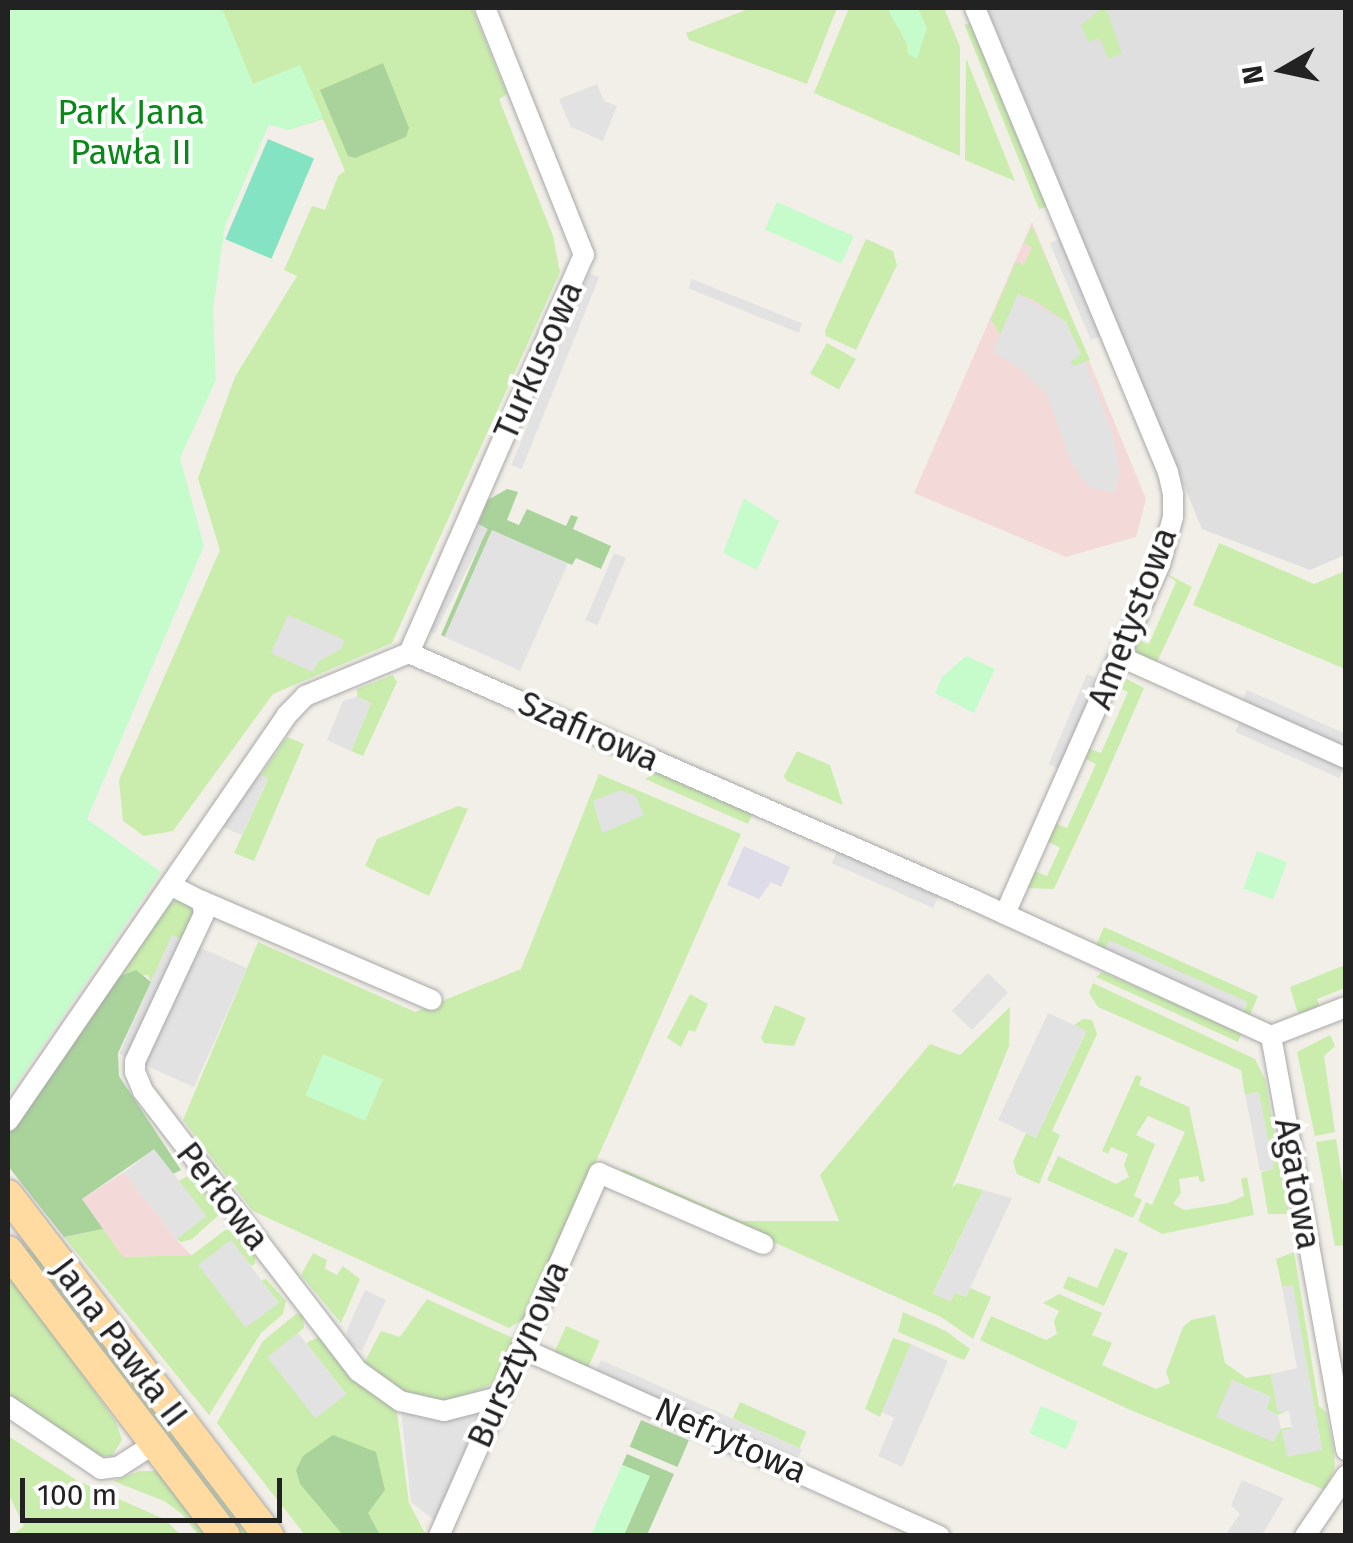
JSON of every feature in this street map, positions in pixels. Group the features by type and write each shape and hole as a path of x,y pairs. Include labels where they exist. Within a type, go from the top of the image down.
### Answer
{"main road":[{"name":"Jana Pawła II","path":"8,1195 269,1536"},
{"name":"Jana Pawła II","path":"10,1255 225,1536"}],"street":[{"name":"Turkusowa","path":"409,653 584,256 485,8"},
{"name":"Ametystowa","path":"975,8 1173,494 1173,517 1160,564 1005,914"},
{"path":"8,1121 305,696 409,653"},
{"name":"Szafirowa","path":"409,653 1005,914 1271,1036"},
{"path":"1121,657 1346,758"},
{"path":"170,885 432,1000"},
{"name":"Perłowa","path":"202,901 204,914 192,944 136,1061 138,1082 358,1371 400,1401 444,1411 499,1397"},
{"path":"1271,1036 1346,1008"},
{"name":"Agatowa","path":"1271,1036 1346,1450"},
{"name":"Bursztynowa","path":"439,1536 598,1173 763,1244"},
{"name":"Nefrytowa","path":"522,1348 940,1536"},
{"path":"8,1406 101,1469 118,1467 154,1444"},
{"path":"1306,1536 1346,1476"}],"shaded area":[{"path":"987,8 1345,8 1345,555 1310,570 1202,529"},
{"path":"597,84 604,101 617,106 603,141 571,127 559,99"},
{"path":"1032,222 1146,499 1136,537 1066,557 914,493"},
{"path":"1060,239 1101,336 1091,340 1050,243"},
{"path":"589,273 599,277 522,469 511,465"},
{"path":"692,279 802,324 799,333 688,288"},
{"path":"1018,294 1066,322 1081,354 1070,362 1074,366 1085,362 1114,437 1119,473 1115,493 1089,487 1071,462 1047,395 1022,370 993,352"},
{"path":"478,524 488,529 435,633 425,628"},
{"path":"492,530 568,564 520,671 444,637"},
{"path":"614,553 626,558 597,625 585,620"},
{"path":"288,615 345,640 341,649 318,662 313,672 271,653"},
{"path":"1087,674 1101,680 1063,770 1049,764"},
{"path":"1247,690 1345,734 1339,745 1242,702"},
{"path":"357,697 371,703 351,751 327,740 343,701"},
{"path":"1241,719 1345,765 1339,778 1235,732"},
{"path":"256,772 268,778 242,835 220,826"},
{"path":"620,790 636,796 644,815 602,833 593,801"},
{"path":"744,846 790,867 781,887 771,882 759,899 727,885"},
{"path":"837,851 938,896 933,908 832,863"},
{"path":"172,935 247,968 194,1087 119,1054"},
{"path":"1109,940 1247,1001 1242,1013 1104,952"},
{"path":"988,973 1008,992 972,1030 952,1010"},
{"path":"1048,1013 1086,1031 1036,1138 998,1120"},
{"path":"1259,1092 1274,1169 1260,1171 1245,1095"},
{"path":"154,1149 206,1216 176,1239 124,1172"},
{"path":"124,1172 191,1255 122,1257 82,1199"},
{"path":"983,1190 1012,1198 966,1297 955,1293 951,1301 933,1294"},
{"path":"231,1240 279,1303 246,1328 198,1265"},
{"path":"1293,1285 1322,1450 1287,1457 1282,1430 1292,1428 1289,1411 1278,1412 1271,1374 1297,1368 1282,1287"},
{"path":"365,1290 386,1300 362,1351 348,1341 347,1330"},
{"path":"298,1333 346,1394 315,1418 267,1357"},
{"path":"911,1344 948,1361 902,1467 878,1456 894,1418 882,1412"},
{"path":"601,1360 802,1449 797,1461 596,1372"},
{"path":"508,1376 443,1527 411,1502 400,1401 444,1406"},
{"path":"1232,1380 1271,1397 1266,1409 1278,1415 1281,1429 1273,1442 1216,1417"},
{"path":"1242,1480 1284,1498 1262,1535 1225,1535 1240,1514 1231,1505"}],"green space":[{"name":"Park Jana Pawła II","path":"8,8 222,8 253,84 300,65 323,118 289,130 269,125 225,226 213,309 216,380 180,458 204,546 87,819 161,872 8,1096"},
{"path":"102,8 472,8 507,94 499,99 553,236 560,272 392,643 273,694 173,831 144,836 123,821 119,780 220,550 198,478 235,377 297,276 284,270 312,206 325,210 338,176 345,171 323,119 288,130"},
{"path":"751,8 837,8 807,84 689,40 686,33"},
{"path":"849,8 944,8 960,47 960,156 814,93"},
{"path":"887,8 918,8 927,28 917,59 907,53 907,44"},
{"path":"1106,8 1122,53 1108,59 1100,38 1088,42 1081,25"},
{"path":"972,22 1047,207 1039,210 965,25"},
{"path":"966,58 1015,181 965,160"},
{"path":"383,63 409,128 406,137 355,158 348,156 320,90"},
{"path":"268,139 314,159 271,259 225,239"},
{"path":"777,202 854,236 842,264 765,229"},
{"path":"1032,226 1090,360 1073,366 1070,362 1080,353 1066,322 1034,300 1018,294 1000,335 991,319 1016,262 1024,265 1032,247 1024,243"},
{"path":"866,239 893,251 897,265 856,350 826,336 825,331"},
{"path":"827,343 856,359 839,390 810,374"},
{"path":"507,489 518,492 507,520 519,525 527,509 566,526 571,515 578,517 573,529 611,546 601,569 576,558 572,565 492,531 445,637 441,635 487,529 478,524 488,500"},
{"path":"744,498 779,521 757,570 723,553"},
{"path":"1219,543 1314,584 1345,571 1345,669 1193,605"},
{"path":"1165,573 1192,587 1156,664 1136,654 1134,643 1136,639 1149,644 1176,582"},
{"path":"966,656 995,669 974,713 935,693 942,677"},
{"path":"393,675 397,682 363,756 351,751 371,703 357,697 357,689"},
{"path":"1121,676 1144,688 1101,787 1054,889 1027,888 1034,871 1047,876 1060,848 1047,841 1055,823 1067,828 1096,764 1084,758 1088,748 1101,753 1128,692 1116,686"},
{"path":"287,737 304,744 254,861 234,853 268,779 261,775"},
{"path":"797,751 830,765 843,805 787,781 784,776"},
{"path":"657,772 753,813 748,824 645,779"},
{"path":"599,774 741,834 527,1317 509,1328 253,1211 183,1120 258,942 415,1012 521,969"},
{"path":"458,806 468,809 429,896 365,866 377,839"},
{"path":"1257,851 1287,862 1273,900 1243,889"},
{"path":"178,900 189,903 194,914 183,940 172,936 151,982 148,975 113,979 165,906"},
{"path":"1104,927 1258,996 1249,1017 1242,1014 1247,1003 1095,948"},
{"path":"1345,965 1345,988 1317,999 1321,1010 1304,1017 1297,1011 1290,987"},
{"path":"136,970 151,982 118,1053 119,1076 181,1170 173,1174 153,1150 82,1199 103,1229 64,1237 8,1166 8,1129 113,979"},
{"path":"1102,972 1242,1032 1238,1042 1096,977"},
{"path":"1093,983 1255,1059 1265,1079 1289,1214 1268,1214 1261,1172 1273,1169 1258,1092 1245,1095 1241,1070 1098,1007 1089,993"},
{"path":"690,994 708,1004 695,1032 689,1030 681,1047 667,1038"},
{"path":"775,1005 806,1018 794,1046 764,1043 761,1038"},
{"path":"1010,1007 1009,1046 952,1188 957,1183 983,1190 933,1293 950,1301 955,1293 966,1297 970,1288 991,1297 973,1339 941,1317 621,1174 623,1169 741,1221 839,1221 820,1175 930,1044 960,1055"},
{"path":"1083,1019 1092,1020 1097,1034 1052,1131 1060,1135 1039,1184 1017,1174 1013,1162 1026,1133 1036,1138 1086,1032 1074,1025"},
{"path":"1330,1035 1335,1046 1324,1056 1335,1132 1315,1136 1297,1052"},
{"path":"323,1054 383,1079 365,1121 305,1095"},
{"path":"1136,1075 1142,1077 1139,1085 1189,1107 1205,1181 1200,1182 1198,1176 1179,1179 1181,1193 1173,1204 1185,1210 1228,1203 1244,1196 1241,1179 1247,1177 1254,1215 1162,1234 1138,1221 1146,1202 1152,1205 1185,1132 1148,1116 1136,1135 1155,1144 1134,1196 1142,1200 1133,1218 1047,1180 1058,1156 1116,1184 1129,1177 1124,1165 1128,1154 1111,1147 1108,1154 1102,1151"},
{"path":"1336,1139 1345,1196 1346,1245 1335,1246 1316,1142"},
{"path":"191,1174 221,1213 192,1239 181,1242 176,1239 206,1216 179,1181"},
{"path":"103,1229 123,1257 192,1255 225,1230 235,1230 255,1253 255,1264 251,1266 231,1241 199,1266 279,1303 261,1280 266,1279 286,1301 283,1314 261,1333 209,1415 64,1237"},
{"path":"31,1245 256,1533 242,1536 21,1253"},
{"path":"1115,1248 1128,1253 1104,1306 1063,1288 1068,1276 1097,1288"},
{"path":"1294,1252 1319,1406 1326,1412 1334,1452 1335,1467 1325,1490 1128,1409 980,1340 991,1316 1046,1340 1057,1334 1054,1321 1059,1311 1043,1303 1059,1294 1102,1313 1092,1335 1112,1343 1102,1365 1156,1389 1170,1383 1166,1372 1183,1327 1191,1320 1215,1315 1225,1363 1246,1378 1271,1374 1278,1412 1289,1410 1278,1415 1266,1409 1271,1397 1232,1380 1272,1442 1279,1429 1290,1427 1322,1450 1292,1286 1282,1287 1276,1259"},
{"path":"313,1253 327,1260 325,1269 337,1275 343,1266 360,1279 341,1323 301,1275"},
{"path":"8,1270 116,1422 122,1440 112,1456 98,1456 8,1394"},
{"path":"427,1299 513,1338 516,1345 500,1380 444,1406 414,1401 363,1365 381,1331 400,1337"},
{"path":"903,1312 946,1331 970,1349 964,1360 898,1332"},
{"path":"296,1314 303,1314 304,1328 268,1358 346,1394 306,1343 319,1337 354,1378 397,1412 409,1503 426,1535 305,1535 217,1423 263,1341"},
{"path":"566,1326 600,1341 588,1368 554,1353"},
{"path":"893,1338 911,1344 880,1417 865,1409"},
{"path":"740,1402 807,1432 799,1448 733,1418"},
{"path":"1041,1406 1078,1422 1066,1449 1029,1434"},
{"path":"641,1420 689,1440 678,1467 630,1447"},
{"path":"333,1435 376,1452 385,1490 368,1513 380,1535 343,1535 300,1484 296,1470 303,1456"},
{"path":"8,1436 78,1481 164,1519 181,1535 12,1535 24,1526 8,1493"},
{"path":"627,1454 674,1474 647,1535 624,1535 649,1476 622,1465"},
{"path":"622,1465 650,1476 624,1535 591,1535"},
{"path":"140,1471 157,1471 213,1535 198,1535 182,1514 164,1501 113,1481"}]}
